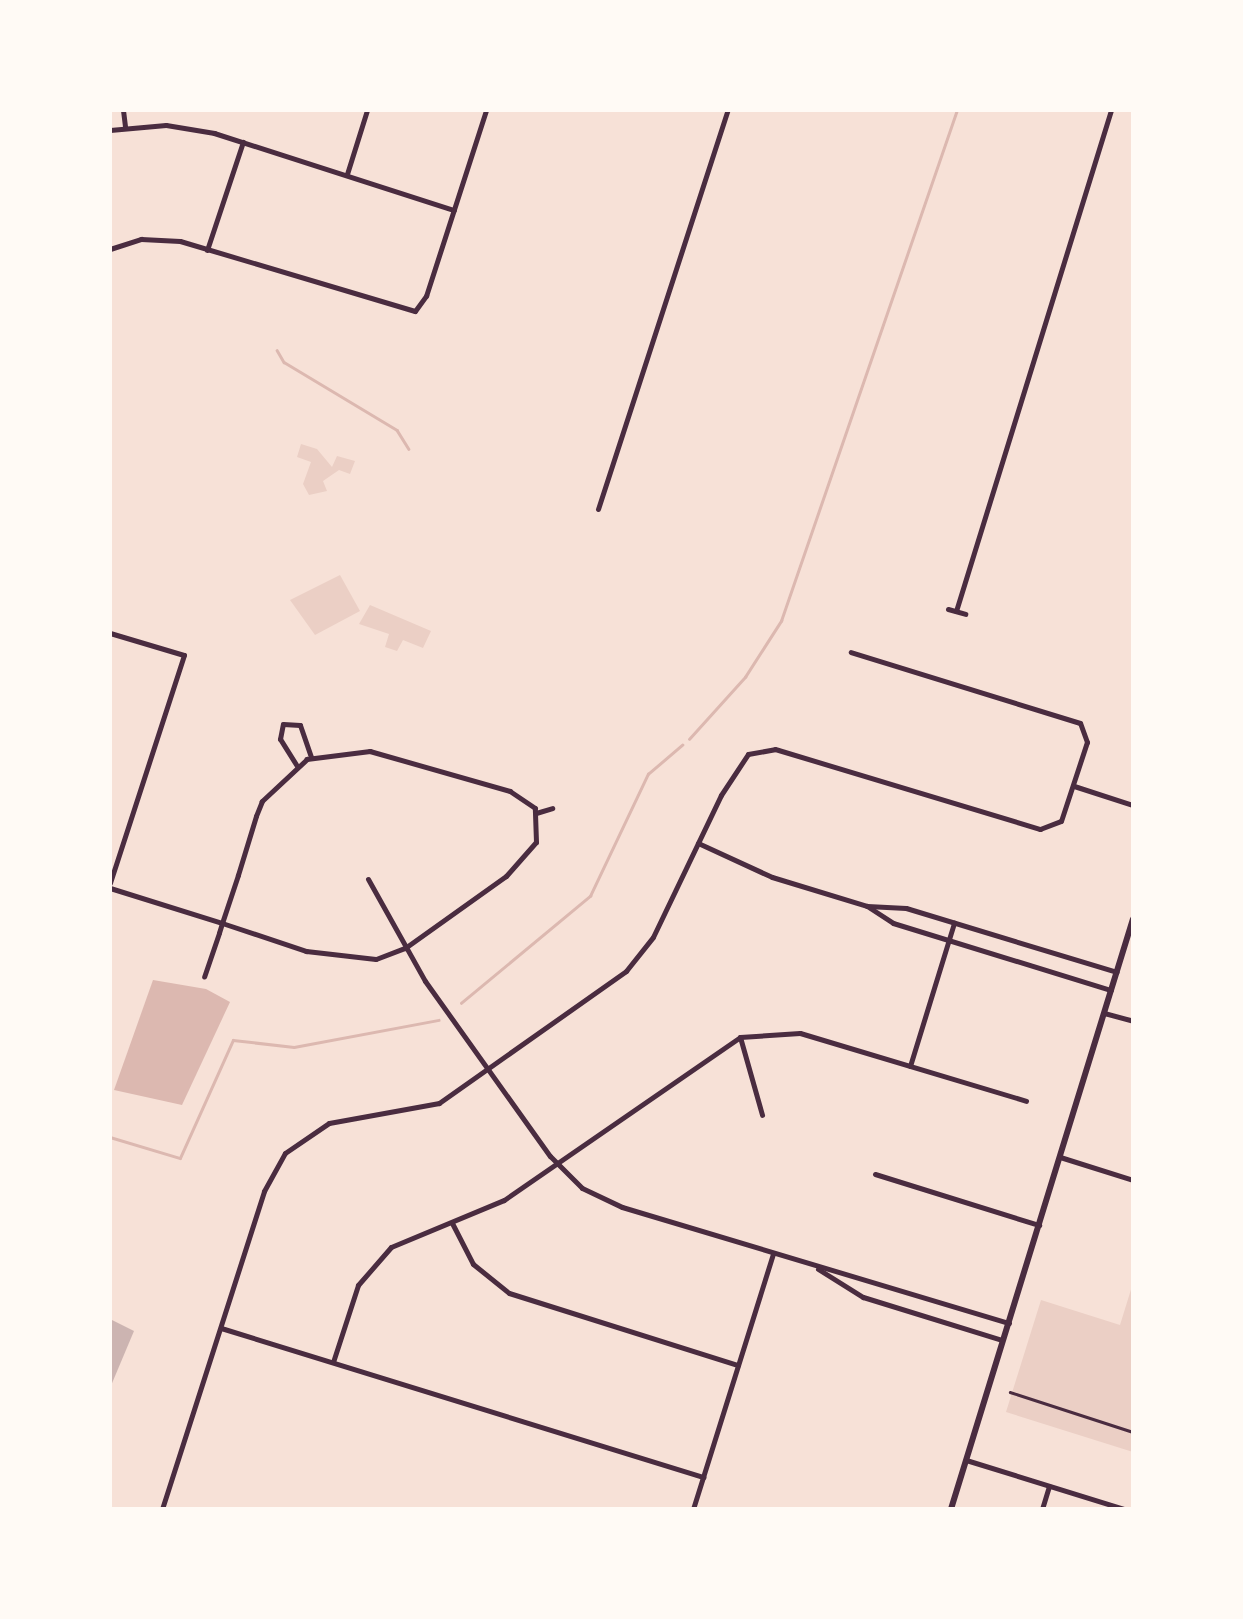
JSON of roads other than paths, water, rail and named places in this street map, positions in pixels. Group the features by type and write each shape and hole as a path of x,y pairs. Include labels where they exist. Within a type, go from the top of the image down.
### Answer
{"main road":[{"path":"951,1509 1133,920"}],"street":[{"path":"122,110 126,128"},
{"path":"346,175 367,110"},
{"path":"110,249 155,238 415,311 426,296 486,110"},
{"path":"598,509 728,110"},
{"path":"964,614 952,610 1111,110"},
{"path":"110,130 181,126 454,210"},
{"path":"208,250 243,142"},
{"path":"110,633 184,655 110,885 222,923 348,960 405,948 506,876 528,854 539,830 536,813 510,792 370,751 312,757 262,800 222,923 204,977"},
{"path":"162,1509 270,1176 293,1145 340,1119 439,1103 632,966 653,937 732,774 762,748 1040,829 1061,821 1087,742 1076,720 852,652"},
{"path":"297,766 280,739 284,724 300,725 312,757"},
{"path":"1074,786 1133,804"},
{"path":"536,813 552,808"},
{"path":"698,842 772,877 867,906 893,923 1111,990"},
{"path":"368,879 405,948 557,1164 609,1202 1008,1323"},
{"path":"867,906 897,906 1117,972"},
{"path":"910,1066 954,924"},
{"path":"1019,962 1024,945"},
{"path":"1104,1012 1133,1022"},
{"path":"333,1362 356,1290 374,1262 401,1240 495,1206 740,1037 790,1031 1026,1101"},
{"path":"740,1037 762,1115"},
{"path":"1060,1157 1133,1180"},
{"path":"875,1174 1039,1225"},
{"path":"452,1222 473,1264 509,1293 738,1365"},
{"path":"693,1509 773,1253"},
{"path":"816,1267 854,1294 1003,1340"},
{"path":"912,1312 917,1295"},
{"path":"221,1328 703,1477"},
{"path":"966,1460 1124,1509"},
{"path":"1042,1509 1049,1486"}],"waterway":[{"path":"689,739 745,677 781,621 957,110"},
{"path":"277,350 284,362 397,430 409,449"},
{"path":"461,1003 590,896 648,774 682,745"},
{"path":"110,1137 180,1158 233,1040 294,1047 438,1020"}]}
